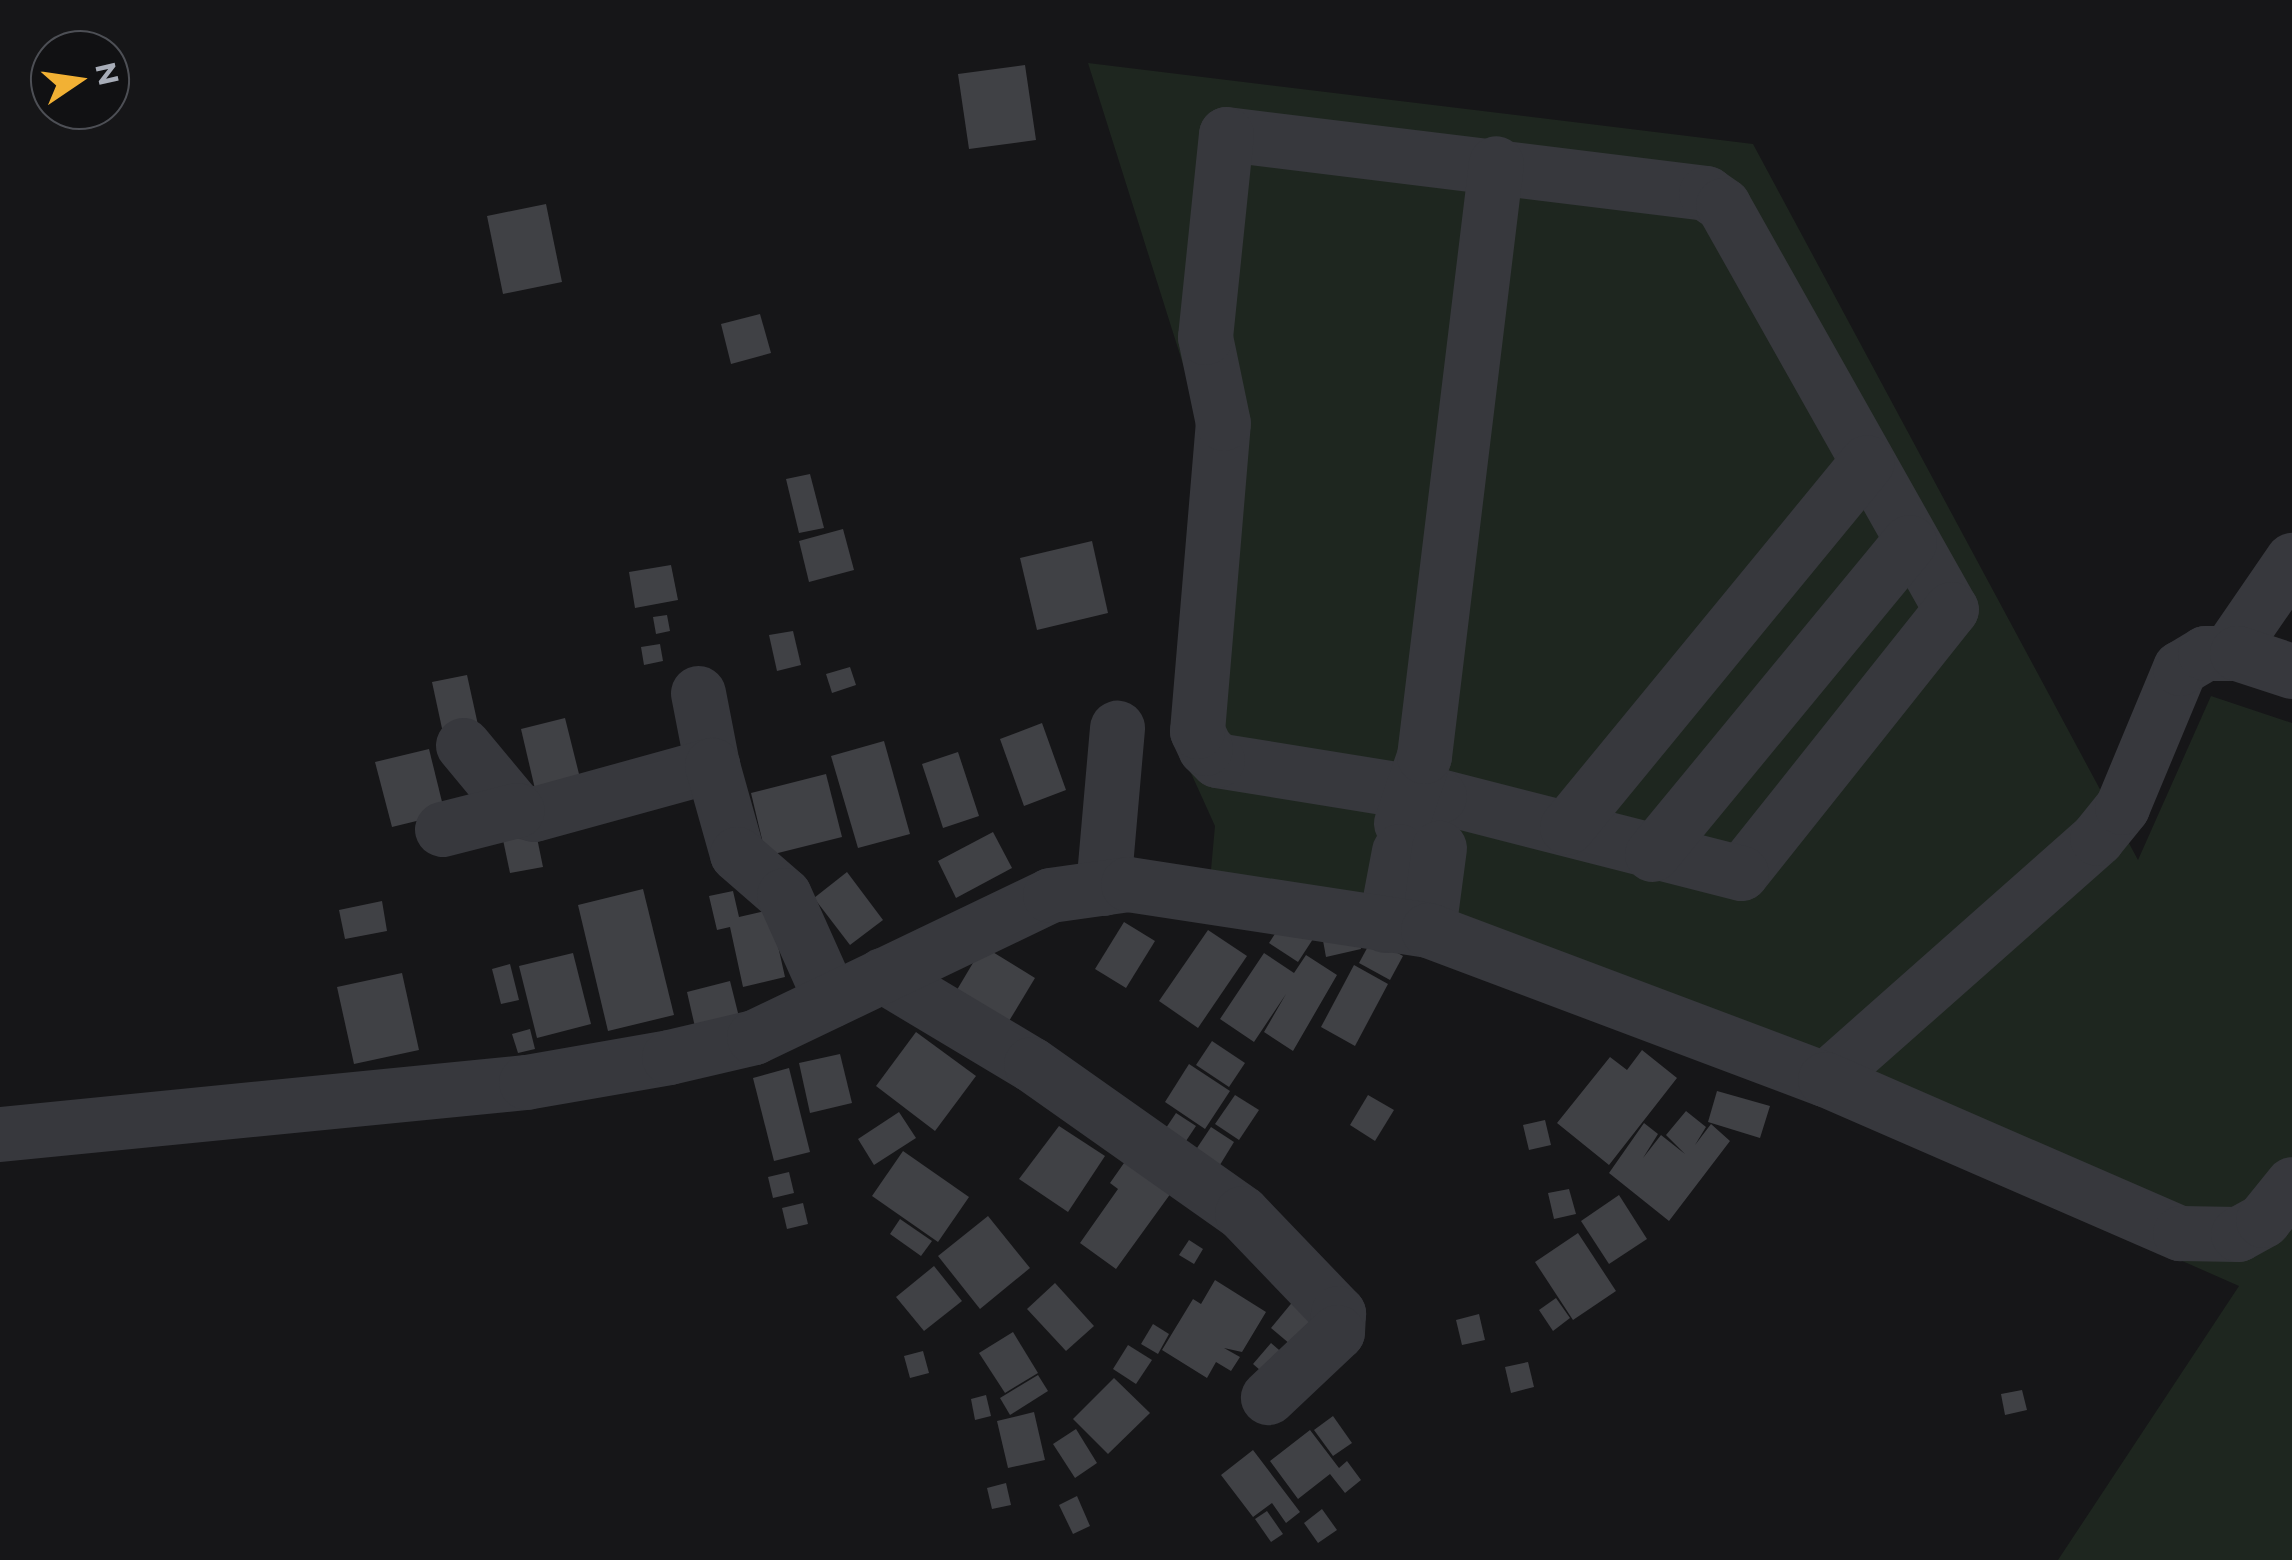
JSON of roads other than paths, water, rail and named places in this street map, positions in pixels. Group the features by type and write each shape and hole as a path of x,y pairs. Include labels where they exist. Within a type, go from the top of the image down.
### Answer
{"street":[{"path":"1233,132 1496,164 1715,197 1867,462 1909,542 1948,600 1950,619 1747,868 1732,873 1567,828 1421,813 1217,760 1198,731 1223,423 1206,337 1222,141 1233,132"},
{"path":"1406,928 1496,164"},
{"path":"1567,828 1867,462"},
{"path":"1652,854 1909,542"},
{"path":"2228,653 2292,560"},
{"path":"1826,1079 2097,838 2122,807 2180,668 2205,653 2228,653 2292,671"},
{"path":"698,694 712,765 737,854 784,894 831,1000"},
{"path":"1103,888 1117,728"},
{"path":"463,744 517,810"},
{"path":"442,829 517,810 534,814 712,765"},
{"path":"0,1134 526,1082 754,1037 1050,895 1128,884 1406,928 1826,1079 2180,1233 2238,1234 2262,1220 2292,1184"},
{"path":"882,976 1031,1064 1242,1213 1338,1312 1337,1332 1268,1397"}]}
